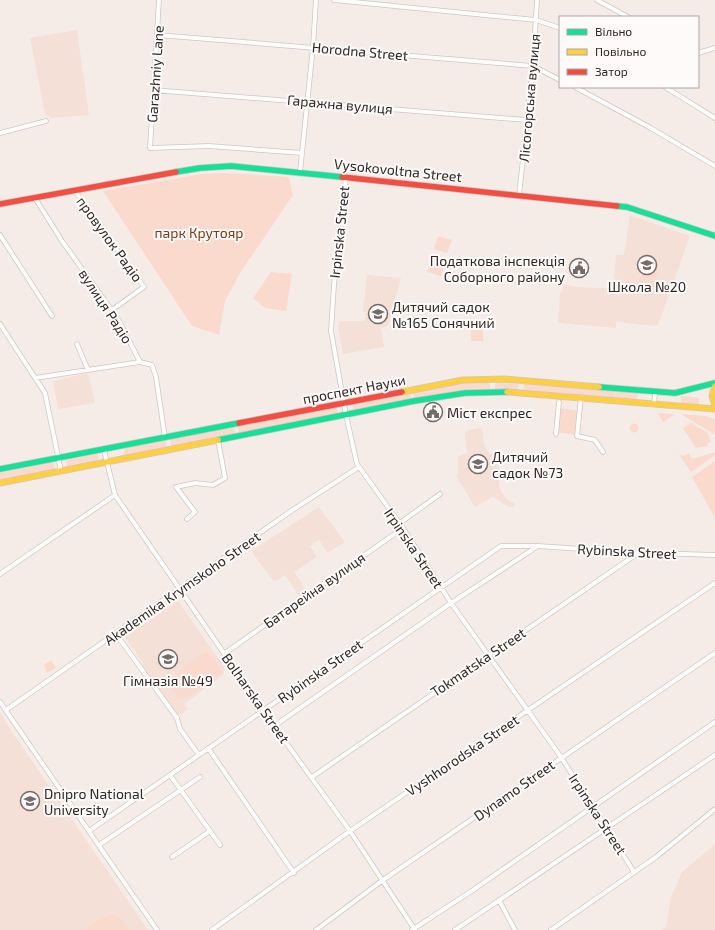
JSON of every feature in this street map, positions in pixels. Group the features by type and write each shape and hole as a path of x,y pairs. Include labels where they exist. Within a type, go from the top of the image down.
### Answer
{"main road":[{"name":"Vysokovoltna Street","path":"0,204 205,167 231,166 627,207 715,236"},
{"name":"проспект Науки","path":"0,470 463,380 523,380 655,392 682,393 706,384 715,384"},
{"path":"715,384 712,396 715,408"},
{"name":"проспект Науки","path":"0,483 414,401 477,392 506,392 582,397 715,408"}],"street":[{"name":"Garazhniy Lane","path":"159,0 150,148 209,146 302,154"},
{"path":"300,172 308,101 316,0"},
{"path":"334,0 536,20 559,28"},
{"name":"Лісогорська вулиця","path":"519,196 533,66 538,0"},
{"path":"597,0 626,16"},
{"name":"Horodna Street","path":"158,35 533,66 559,79"},
{"path":"699,53 715,48"},
{"path":"577,88 715,166"},
{"path":"667,88 715,118"},
{"name":"Гаражна вулиця","path":"154,90 308,101 527,120"},
{"path":"0,133 46,121"},
{"name":"Irpinska Street","path":"346,177 334,285 331,331 346,415 359,467 400,523 451,602 561,757 608,828 634,872"},
{"name":"провулок Радіо","path":"75,191 144,287 112,310"},
{"name":"вулиця Радіо","path":"35,198 62,241 112,310 140,362 152,365 156,378 165,438"},
{"path":"0,235 52,316"},
{"path":"0,324 45,393 61,471"},
{"path":"77,344 88,370"},
{"path":"35,378 140,362"},
{"path":"654,404 655,392"},
{"path":"582,397 577,436 595,440 604,452"},
{"path":"556,434 559,402"},
{"path":"187,519 195,512 176,486 194,483 213,485 225,478 218,440"},
{"name":"Bolharska Street","path":"104,450 115,495 274,726 350,831 383,880 413,930"},
{"name":"Akademika Krymskoho Street","path":"6,710 180,590 291,511 359,467"},
{"path":"400,523 440,494"},
{"path":"0,574 115,495"},
{"name":"Батарейна вулиця","path":"225,653 403,528"},
{"name":"Rybinska Street","path":"89,831 440,586 500,546 538,546 715,556"},
{"name":"Rybinska Street","path":"274,726 451,602 538,546"},
{"name":"Tokmatska Street","path":"312,777 489,654 634,556 647,553"},
{"name":"Vyshhorodska Street","path":"212,930 294,873 350,831 715,583"},
{"path":"116,634 176,718 180,729 199,755"},
{"name":"Dynamo Street","path":"316,930 383,880 715,653"},
{"path":"0,702 157,930"},
{"path":"413,930 594,807 715,722"},
{"path":"208,748 294,873"},
{"path":"455,930 715,755"},
{"path":"170,775 220,845"},
{"path":"99,845 200,777"},
{"path":"551,930 656,857 715,810"},
{"path":"172,858 210,831"},
{"path":"498,900 515,930"}],"shaded area":[{"path":"77,30 89,115 51,118 45,114 30,38"},
{"name":"Школа №20","path":"630,215 690,236 658,325 654,326 616,322 616,328 558,323 560,293 563,289 563,284 577,287 619,289 620,280 614,279 616,255 624,255"},
{"name":"Дитячий садок №165 Сонячний","path":"367,275 401,278 388,326 381,328 384,347 343,354 338,328 339,321 365,321 366,312 363,312"},
{"path":"88,373 95,403 58,409 53,381"},
{"name":"Дитячий садок №73","path":"482,428 484,444 487,451 495,456 500,470 499,485 502,493 507,500 514,503 514,507 509,507 493,497 475,507 456,476 458,475 458,457 467,452 465,433 468,430"},
{"path":"319,507 345,542 328,553 319,540 310,546 317,557 294,572 307,591 299,596 285,575 274,582 251,551"},
{"name":"Гімназія №49","path":"178,601 225,668 223,675 184,704 188,709 178,716 143,667 143,663 125,637","holes":["207,651 223,672 174,675"]},
{"name":"Dnipro National University","path":"0,712 12,732 148,930 0,930"},
{"path":"715,844 715,930 661,930 666,927 671,897 682,872"}],"green space":[{"name":"парк Крутояр","path":"227,173 289,177 293,195 240,273 225,301 219,335 192,326 103,191 202,174"},
{"path":"438,236 452,240 447,253 434,249"},
{"path":"431,259 445,263 441,276 427,272"},
{"path":"645,265 659,270 650,297 636,292"},
{"path":"271,272 292,274 286,311 265,308 253,298"},
{"path":"471,325 483,325 483,341 471,341"},
{"path":"490,381 490,389 414,399 413,392 464,383"},
{"path":"495,381 519,383 518,390 495,389"},
{"path":"524,383 638,393 637,400 524,390"},
{"path":"410,392 412,400 354,411 352,404"},
{"path":"681,396 699,398 699,405 681,403"},
{"path":"336,407 338,414 239,434 238,426"},
{"path":"560,408 579,411 576,435 557,432"},
{"path":"658,413 675,414 663,422"},
{"path":"681,414 706,416 715,419 715,435"},
{"path":"691,423 708,433 711,442 707,443 708,446 696,448 683,428"},
{"path":"632,424 636,424 638,428 636,432 632,432 630,430 630,426"},
{"path":"233,427 235,434 171,447 170,439"},
{"path":"166,440 167,448 121,457 126,448"},
{"path":"715,452 715,455 691,472 680,455 684,456 689,453 692,459"},
{"path":"98,454 99,461 67,467 66,460"},
{"path":"715,461 715,518 692,477"},
{"path":"53,462 55,470 0,480 0,473"},
{"path":"207,651 223,672 189,696 181,697 174,694 170,688 171,682 175,675"},
{"path":"51,660 56,668 47,673 44,665"},
{"path":"112,915 119,917 130,930 83,930 102,918"}],"traffic: fast":[{"path":"176,172 200,168 231,166 342,177"},
{"path":"617,206 627,207 715,236"},
{"path":"599,387 675,393 715,383"},
{"path":"218,440 414,401 465,393 507,392"},
{"path":"0,469 239,423"}],"traffic: slow":[{"path":"402,392 463,380 505,379 599,387"},
{"path":"715,386 712,396 715,406"},
{"path":"507,392 715,409"},
{"path":"0,483 218,440"}],"traffic: jam":[{"path":"0,204 176,172"},
{"path":"342,177 617,206"},
{"path":"239,423 402,392"}],"place":[{"name":"Школа №20","path":"647,265"},
{"name":"Податкова інспекція Соборного району","path":"579,268"},
{"name":"Дитячий садок №165 Сонячний","path":"378,314"},
{"name":"Міст експрес","path":"433,412"},
{"name":"Дитячий садок №73","path":"478,464"},
{"name":"Гімназія №49","path":"168,659"},
{"name":"Dnipro National University","path":"30,801"}]}
